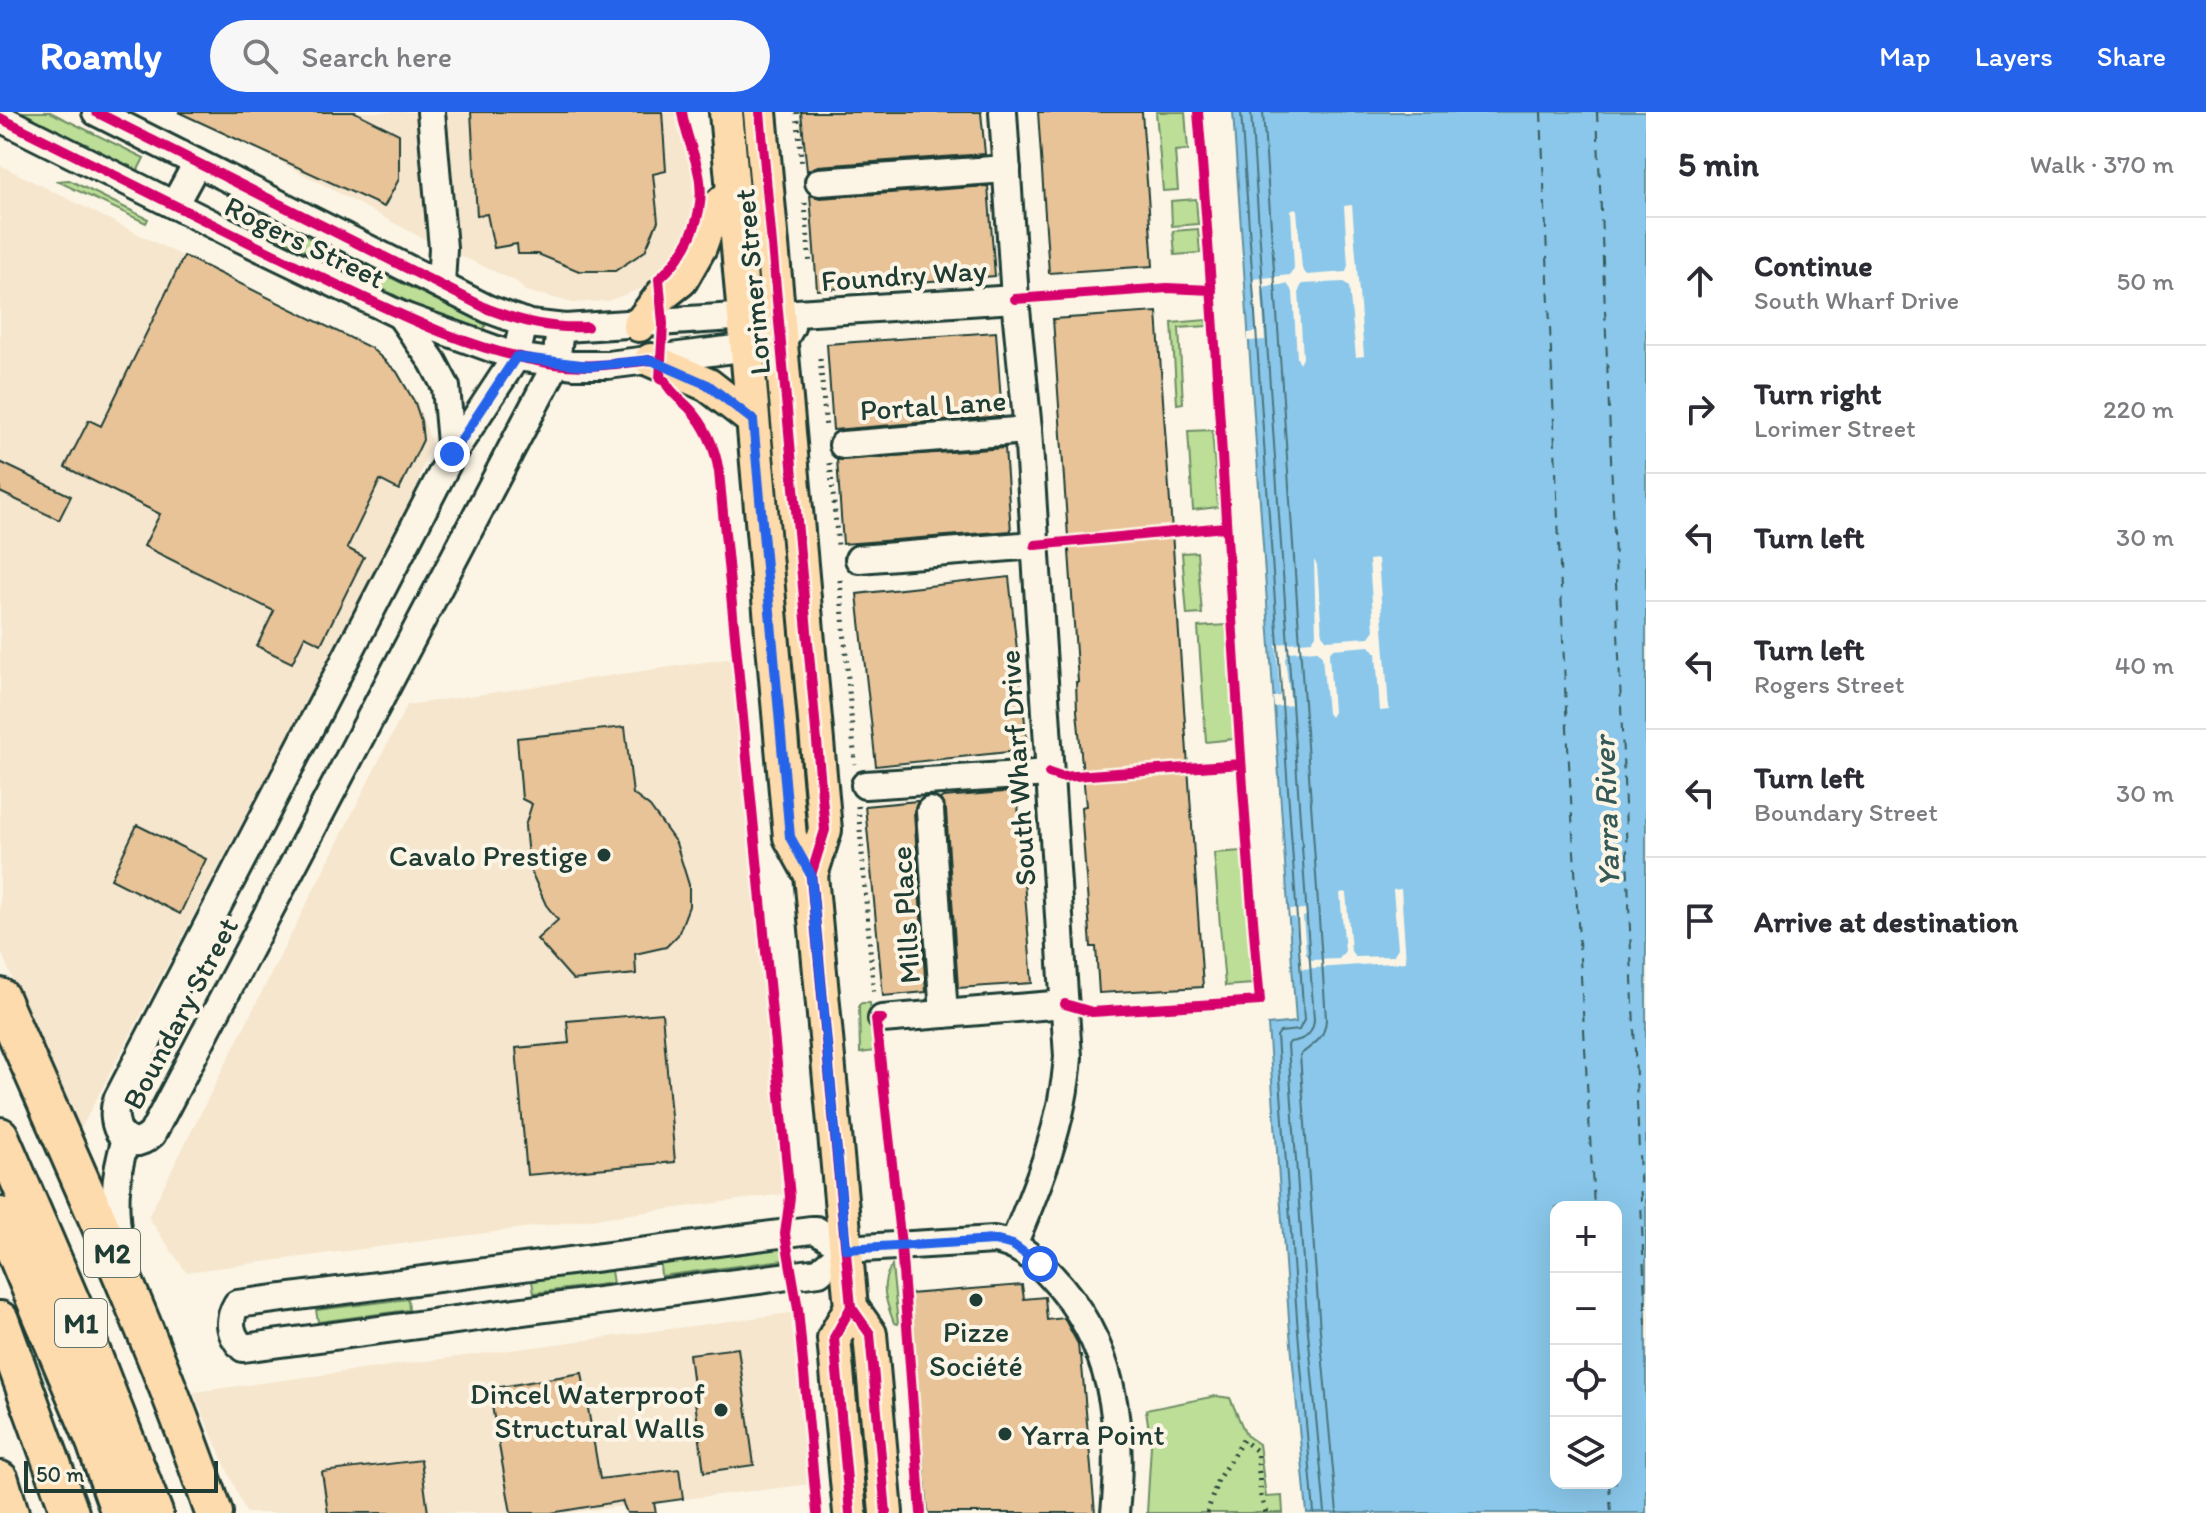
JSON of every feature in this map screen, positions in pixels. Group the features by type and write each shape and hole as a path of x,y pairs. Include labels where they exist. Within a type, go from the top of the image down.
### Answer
{"highway":[{"name":"M2","path":"0,997 138,1316 214,1513"},
{"path":"0,1055 115,1318 188,1513"},
{"name":"M1","path":"0,1136 93,1354 154,1513"},
{"path":"0,1216 84,1415 120,1513"},
{"name":"M1","path":"0,1320 70,1513"},
{"path":"0,1480 10,1513"}],"main road":[{"name":"Lorimer Street","path":"726,112 790,837 811,875"},
{"name":"Lorimer Street","path":"760,112 786,324 825,830 811,875 851,1307 870,1334 886,1513"},
{"path":"639,325 662,295 681,280 700,247 713,211 733,193"},
{"path":"651,360 708,385 753,420"},
{"name":"Lorimer Street","path":"850,1513 834,1338 851,1307"}],"street":[{"name":"Rogers Street","path":"96,112 488,309 524,322 560,328 639,325 744,332"},
{"path":"431,112 443,248 441,285"},
{"name":"South Wharf Drive","path":"1003,112 1015,299 1028,430 1068,1057 1062,1109 1046,1163 1013,1245"},
{"name":"Rogers Street","path":"0,118 400,315 516,357 556,364 599,366 651,360 744,332 786,324"},
{"name":"Rogers Street","path":"174,205 197,163"},
{"path":"809,183 1007,169"},
{"name":"Foundry Way","path":"786,324 1015,299"},
{"path":"400,315 433,362 446,387 452,454"},
{"name":"Boundary Street","path":"524,322 516,357 452,454 117,1100 115,1123 126,1139 137,1143 152,1134 556,364 560,328"},
{"name":"Portal Lane","path":"833,446 1028,430"},
{"path":"848,556 1035,545"},
{"path":"865,785 1049,773"},
{"name":"Mills Place","path":"930,811 944,1014"},
{"name":"Mills Place","path":"882,1019 1065,1004"},
{"path":"126,1139 116,1174 117,1227 138,1316"},
{"path":"846,1249 819,1272 243,1348 232,1337 230,1315 237,1304 635,1252 816,1230 846,1249 994,1240 1013,1245 1040,1264 1061,1287 1098,1344 1117,1431 1115,1513"},
{"path":"635,1252 641,1296"},
{"path":"458,1275 464,1319"}],"path":[{"path":"797,112 809,183 810,266"},
{"path":"820,359 848,556"},
{"path":"1207,1513 1218,1479 1243,1440 1257,1451 1261,1497 1266,1513"}],"shaded area":[{"path":"188,112 679,112 696,174 697,202 689,235 671,264 643,288 608,301 573,303 525,291 517,282 420,237"},
{"path":"0,165 371,350 416,399 431,441 413,499 77,1136 0,949"},
{"path":"732,658 785,1194 186,1272 148,1217 407,705"},
{"path":"797,1312 812,1484 566,1513 246,1513 193,1392"}],"green space":[{"path":"16,112 50,112 144,158 137,172"},
{"path":"1156,112 1185,112 1188,150 1175,151 1178,190 1163,191"},
{"path":"69,180 148,219 146,223 57,181"},
{"path":"1196,199 1198,224 1172,226 1171,201"},
{"path":"256,212 486,324 480,337 250,224"},
{"path":"1198,229 1200,253 1175,255 1173,231"},
{"path":"1206,320 1207,326 1179,328 1183,403 1177,404 1172,323"},
{"path":"1212,430 1218,507 1193,510 1188,431"},
{"path":"1197,552 1202,614 1187,615 1182,553"},
{"path":"1226,625 1234,739 1206,742 1198,627"},
{"path":"1242,851 1253,984 1225,986 1214,853"},
{"path":"870,1003 875,1051 860,1053 859,1005"},
{"path":"781,1248 783,1260 661,1276 660,1264"},
{"path":"892,1266 898,1324 894,1323 885,1294 885,1280"},
{"path":"611,1271 613,1283 534,1293 532,1281"},
{"path":"408,1299 409,1310 318,1322 316,1310"},
{"path":"852,1354 858,1358 871,1513 863,1513 849,1358"},
{"path":"1216,1396 1230,1398 1246,1435 1259,1444 1266,1497 1282,1496 1283,1513 1147,1513 1151,1445 1146,1410"}],"water":[{"name":"Yarra River","path":"1233,112 1646,112 1646,1513 1307,1513 1290,1333 1268,1025 1296,1022"}],"pier":[{"path":"1352,205 1364,356 1356,357 1349,287 1344,282 1302,284 1299,291 1303,358 1300,364 1297,358 1293,292 1287,284 1266,287 1262,293 1265,340 1248,341 1248,333 1257,332 1253,279 1290,275 1294,268 1291,210 1297,210 1302,269 1307,275 1346,272 1344,206"},
{"path":"1378,559 1389,710 1380,711 1376,653 1370,646 1332,649 1329,655 1333,712 1330,717 1327,713 1322,656 1317,650 1288,652 1285,659 1291,705 1274,707 1273,697 1280,696 1276,644 1312,641 1316,635 1314,560 1317,565 1322,634 1327,640 1369,637 1374,630 1369,560"},
{"path":"1401,889 1406,962 1300,969 1296,918 1290,917 1289,910 1306,909 1306,916 1303,917 1306,954 1311,960 1339,959 1345,951 1340,893 1346,892 1351,951 1355,957 1393,956 1398,948 1393,890"}],"building":[{"path":"178,112 355,112 399,134 399,179 384,207"},
{"path":"471,112 662,112 666,171 653,174 658,221 645,251 615,271 579,271 538,254 518,254 517,244 494,248 487,214 477,216"},
{"path":"801,112 981,112 985,154 818,166 807,171"},
{"path":"1038,112 1142,112 1153,266 1049,273"},
{"path":"988,186 995,276 817,290 810,195 820,198"},
{"path":"184,256 371,348 397,372 415,403 421,421 423,440 399,490 380,480 347,548 364,557 321,644 305,636 292,663 257,646 274,611 144,546 160,514 65,467 89,420 101,426"},
{"path":"1157,312 1203,987 1099,993 1096,947 1091,947 1081,807 1086,806 1077,711 1078,682 1053,319"},
{"path":"996,332 1002,416 833,430 827,344"},
{"path":"1005,448 1011,531 843,544 837,460"},
{"path":"0,462 71,496 59,520 0,492"},
{"path":"1009,577 1028,750 876,766 857,594"},
{"name":"Cavalo Prestige","path":"625,727 633,794 650,807 676,843 689,885 689,906 678,935 666,947 635,954 636,974 573,980 537,939 558,920 546,905 529,867 525,826 532,804 522,799 517,738"},
{"path":"1017,791 1032,983 958,988 946,810 940,799"},
{"path":"918,801 914,812 926,992 883,996 865,806"},
{"path":"137,825 206,859 180,914 111,879"},
{"path":"662,1013 675,1162 527,1175 516,1048 569,1043 567,1021"},
{"name":"Yarra Point","path":"1022,1285 1024,1299 1045,1297 1047,1320 1064,1318 1078,1344 1095,1513 928,1513 909,1294"},
{"name":"Dincel Waterproof Structural Walls","path":"738,1348 754,1465 704,1472 689,1354"},
{"path":"582,1373 600,1479 679,1469 683,1499 654,1503 656,1513 627,1513 622,1501 551,1513 511,1513 489,1389"},
{"path":"421,1460 428,1513 328,1513 322,1472"}],"ferry route":[{"path":"1541,112 1566,710 1594,1201"},
{"path":"1597,112 1646,1325"},
{"path":"1609,1489 1611,1513"}],"cycle path":[{"path":"96,112 488,309 537,324 587,327"},
{"path":"682,112 697,166 700,197 688,242 659,279 663,324 660,379 701,423 713,446 719,472 790,1197 785,1234 798,1309 817,1513"},
{"path":"760,112 825,830 811,875 851,1307 870,1334 886,1513"},
{"path":"1065,1004 1092,1012 1260,1001 1242,779 1198,112"},
{"path":"0,118 310,272 460,339 522,358 554,364 590,366 651,360"},
{"path":"1015,299 1167,288 1212,290"},
{"path":"1035,545 1225,527"},
{"path":"1049,773 1061,777 1241,764"},
{"path":"882,1019 876,1019 901,1245 921,1513"},
{"path":"850,1513 834,1338 851,1307"}],"place":[{"name":"Cavalo Prestige","path":"604,855"},
{"name":"Pizze Société","path":"976,1300"},
{"name":"Dincel Waterproof Structural Walls","path":"721,1410"},
{"name":"Yarra Point","path":"1005,1434"}],"route":[{"path":"452,454 516,357 589,366 651,360 708,385 753,420 790,837 811,875 846,1249 994,1240 1013,1245 1040,1264"}]}
